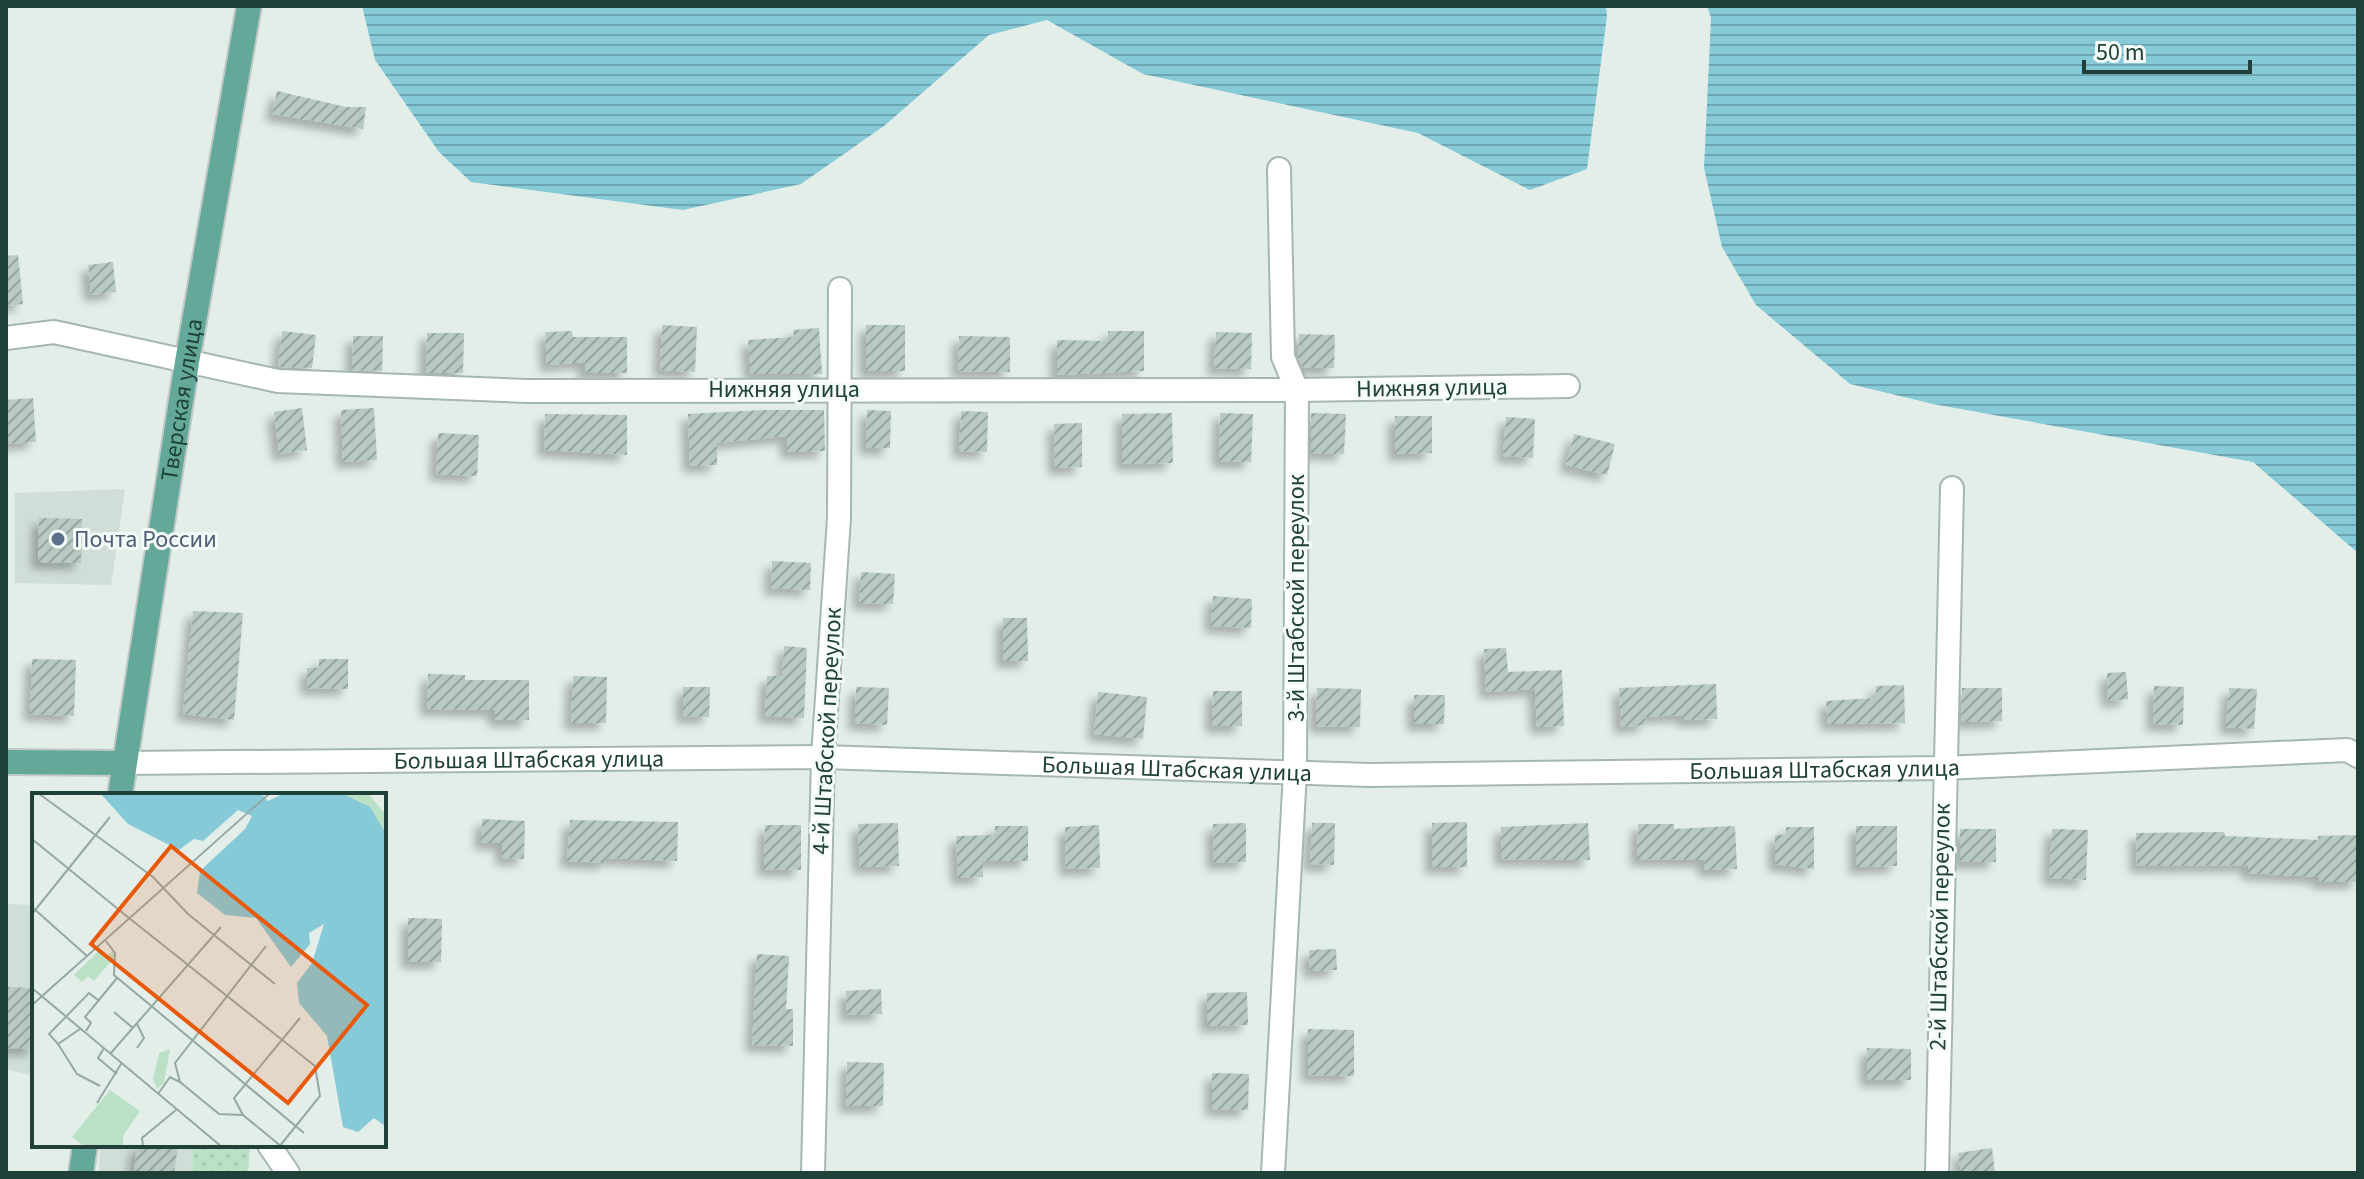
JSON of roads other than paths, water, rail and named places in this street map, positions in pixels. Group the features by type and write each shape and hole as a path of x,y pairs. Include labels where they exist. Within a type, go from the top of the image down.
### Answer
{"main road":[{"name":"Тверская улица","path":"120,793 187,362 249,6"},
{"name":"Большая Штабская улица","path":"6,762 123,763"},
{"path":"81,1173 85,1147"}],"street":[{"name":"3-й Штабской переулок","path":"1273,1173 1295,772 1297,390 1283,357 1279,169"},
{"name":"4-й Штабской переулок","path":"813,1173 823,757 839,518 840,289"},
{"name":"Нижняя улица","path":"6,338 54,332 278,381 526,391 840,388 1297,390 1568,386"},
{"name":"2-й Штабской переулок","path":"1937,1173 1943,768 1952,488"},
{"name":"Большая Штабская улица","path":"123,763 823,757 1370,775 1943,768 2352,753"},
{"path":"270,1147 288,1173"}],"water":[{"path":"362,6 1606,6 1607,16 1587,169 1530,190 1418,133 1143,74 1047,20 989,35 884,126 801,184 683,210 471,182 439,152 375,60"},
{"path":"1707,6 2358,6 2358,553 2253,462 1933,404 1850,384 1756,305 1722,247 1704,168 1711,18"}],"place":[{"name":"Почта России","path":"58,539"}]}
